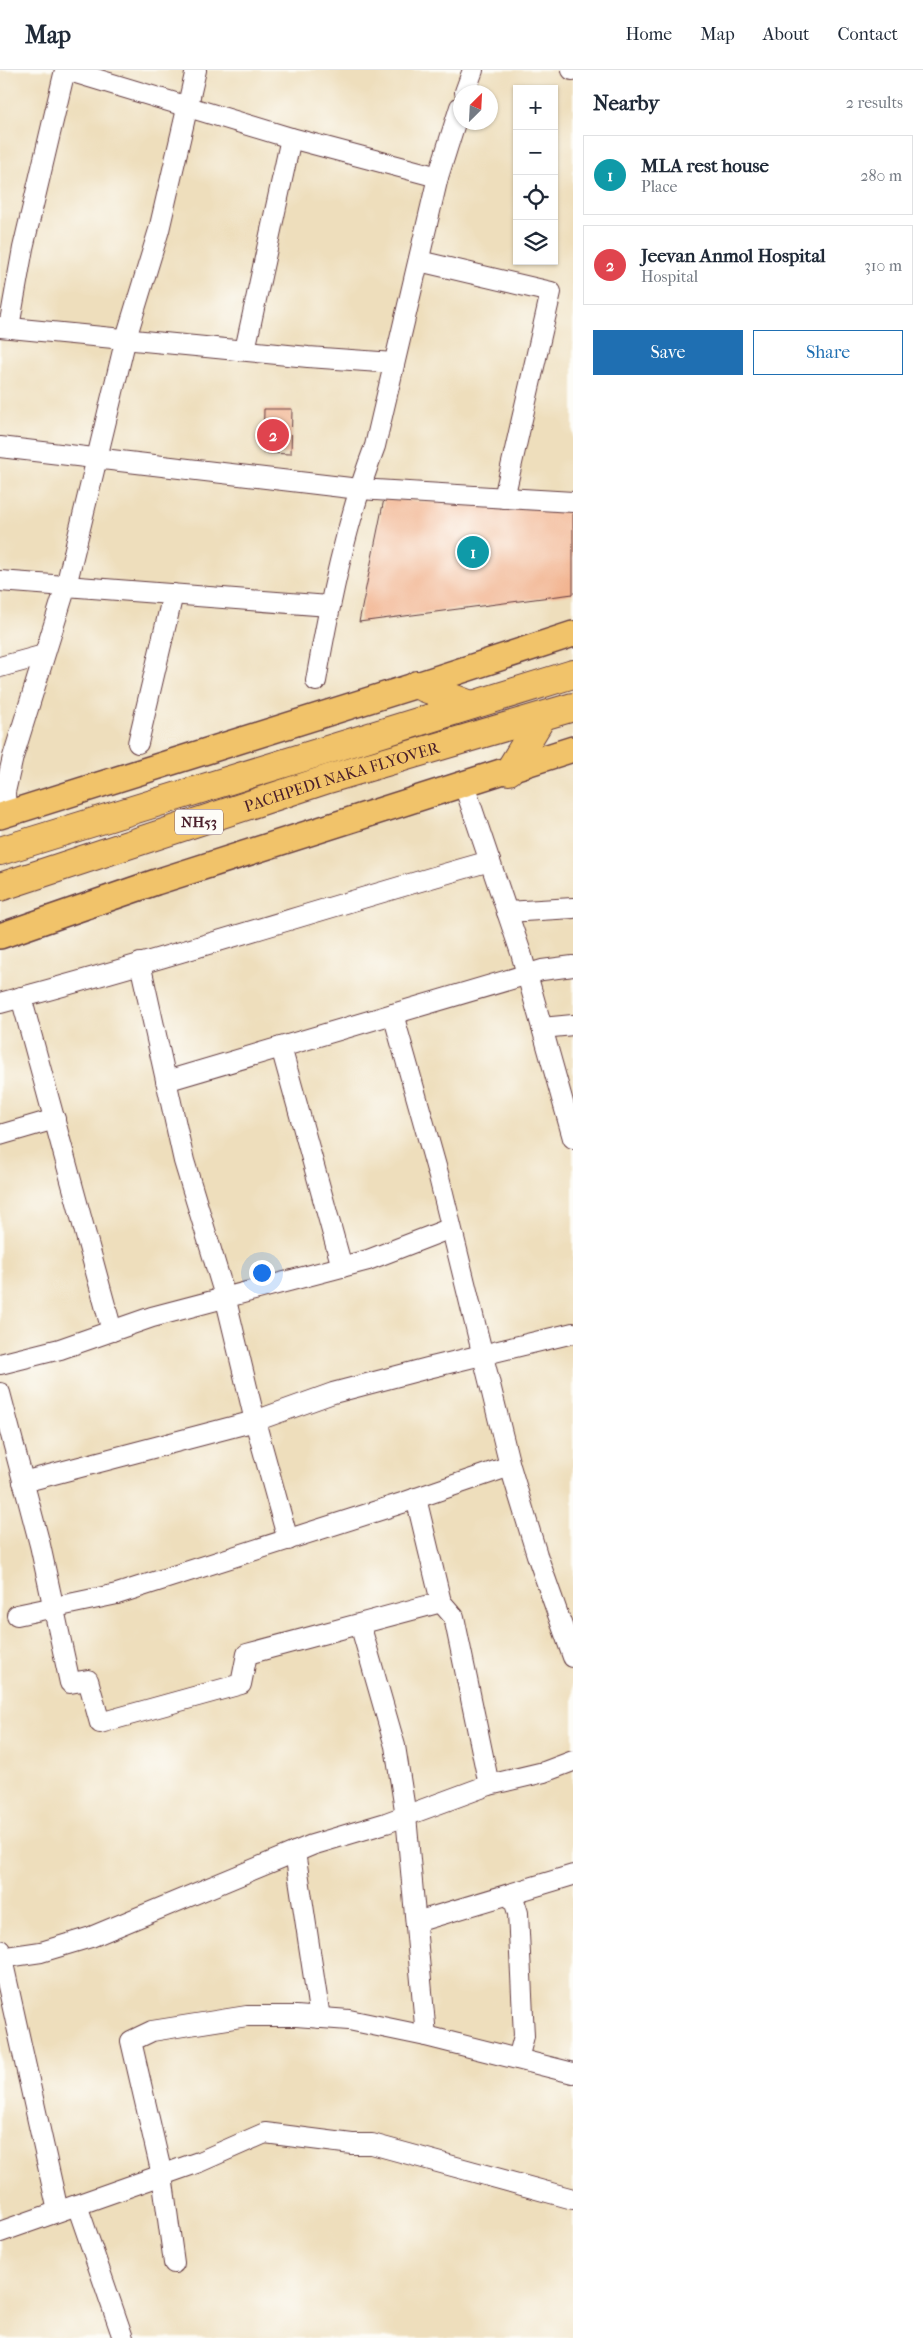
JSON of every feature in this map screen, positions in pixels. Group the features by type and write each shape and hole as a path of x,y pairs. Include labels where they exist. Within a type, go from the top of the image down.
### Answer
{"highway":[{"name":"NH53","path":"472,705 573,674"},
{"path":"418,685 472,705"},
{"name":"PACHPEDI NAKA FLYOVER","path":"0,852 472,705"},
{"name":"NH53","path":"542,717 573,707"},
{"path":"509,771 542,717"},
{"name":"PACHPEDI NAKA FLYOVER","path":"0,888 328,779 542,717"}],"main road":[{"path":"3,815 418,685 573,634"},
{"path":"0,936 165,879 509,771 573,749"}],"street":[{"path":"394,363 5,327 22,248 66,70 291,138 438,177"},
{"path":"3,815 5,792 44,655 66,586 126,338 160,230 196,70"},
{"path":"468,85 473,70"},
{"path":"316,681 330,606 358,489 375,446 438,177 453,129"},
{"path":"246,350 291,138"},
{"path":"419,261 551,292 504,498"},
{"path":"0,447 358,489 573,502"},
{"path":"0,581 330,606"},
{"path":"138,742 172,594"},
{"path":"0,667 44,655"},
{"path":"464,785 527,976 573,1138"},
{"path":"0,1003 325,907 490,861"},
{"path":"507,912 573,908"},
{"path":"140,963 184,1161 225,1296 254,1421 288,1540"},
{"path":"166,1081 527,976 542,970 573,966"},
{"path":"21,998 112,1331"},
{"path":"393,1014 439,1177 510,1466 537,1555 573,1657"},
{"path":"542,1028 573,1025"},
{"path":"281,1047 342,1266"},
{"path":"0,1135 55,1119"},
{"path":"0,1364 60,1349 152,1317 225,1296 368,1260 451,1228"},
{"path":"23,1482 254,1421 333,1393 573,1333"},
{"path":"0,1393 54,1607 70,1683 88,1680 100,1723 241,1684 247,1654 441,1602"},
{"path":"17,1615 117,1594 288,1540 510,1466"},
{"path":"416,1498 441,1602 454,1617 489,1785"},
{"path":"360,1624 395,1746 406,1816 426,2036"},
{"path":"123,2338 68,2208 1,1955 41,1952 91,1937 296,1852 406,1816 489,1785 544,1772 573,1761"},
{"path":"296,1852 320,2018"},
{"path":"416,1922 573,1875"},
{"path":"512,1894 518,1913 524,2036 518,2059"},
{"path":"174,2263 162,2176 131,2042 152,2031 247,2016 349,2020 426,2036 573,2073"},
{"path":"0,2232 162,2176 265,2133 352,2144 372,2144 573,2198"}],"building":[{"path":"264,409 292,409 291,454 263,453"},
{"path":"384,499 573,510 573,594 359,622"}],"place":[{"name":"Jeevan Anmol Hospital","path":"273,435"},
{"name":"MLA rest house","path":"473,552"}]}
